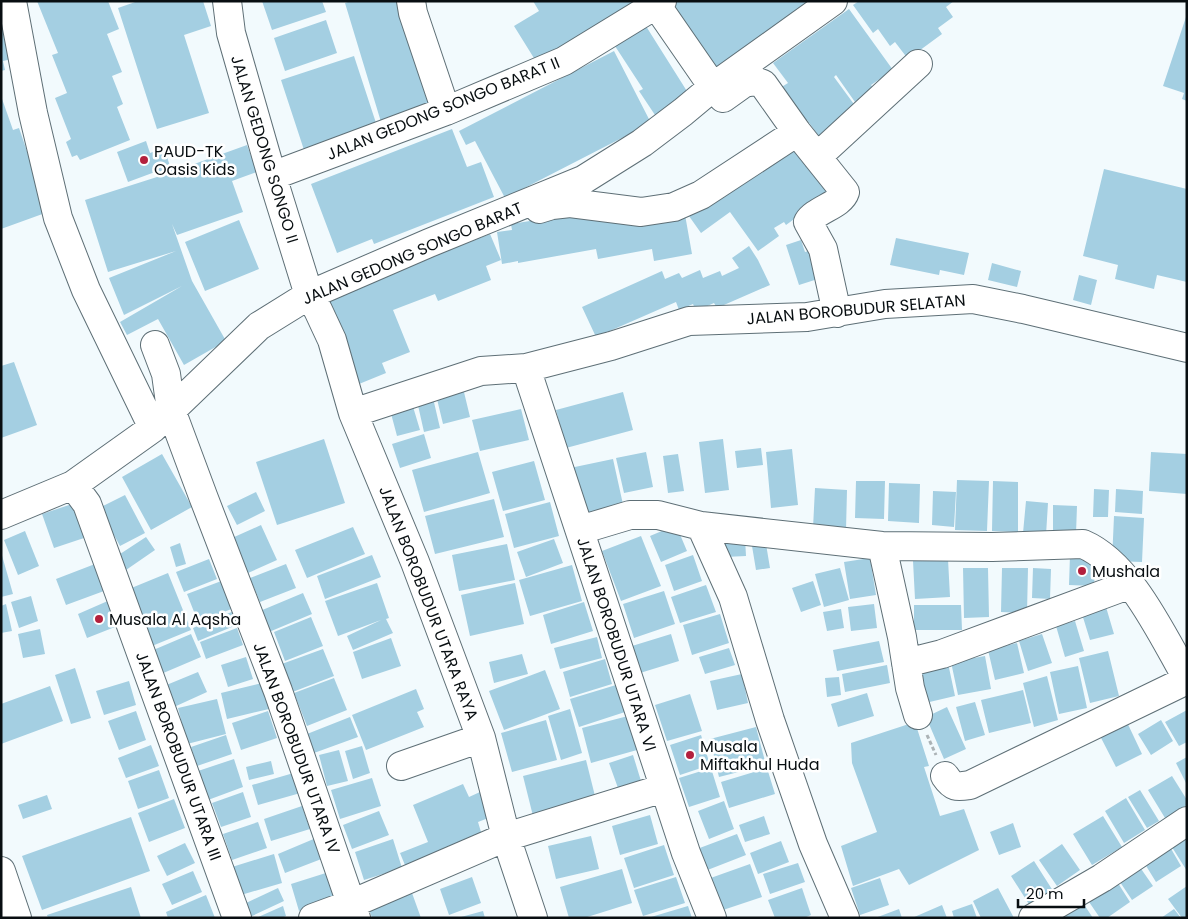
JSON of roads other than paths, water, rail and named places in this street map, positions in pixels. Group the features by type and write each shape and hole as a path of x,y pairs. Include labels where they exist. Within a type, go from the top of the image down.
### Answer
{"street":[{"path":"12,1 33,113 58,218 86,290 162,419"},
{"name":"JALAN GEDONG SONGO II","path":"227,1 231,33 308,295"},
{"path":"411,1 413,13 446,111"},
{"name":"JALAN GEDONG SONGO BARAT","path":"1,515 73,485 162,419 259,326 308,295 583,180 642,143 713,87 833,1"},
{"path":"659,3 713,87"},
{"name":"JALAN GEDONG SONGO BARAT II","path":"272,176 446,111 564,61 659,3"},
{"path":"817,157 918,64"},
{"path":"683,112 696,113 704,111 744,84 755,81 763,84 796,132 846,194 808,222 823,250 837,313"},
{"path":"429,243 450,244 533,210 552,205 570,203 641,212 674,207 701,195 796,132"},
{"name":"JALAN BOROBUDUR UTARA RAYA","path":"308,295 318,310 332,340 353,413 415,562 481,738 506,837 533,918"},
{"name":"JALAN BOROBUDUR SELATAN","path":"353,413 481,371 526,368 611,346 689,321 807,317 885,304 973,299 1187,348"},
{"path":"155,345 166,374 162,419"},
{"name":"JALAN BOROBUDUR UTARA VI","path":"526,368 664,788 686,853 712,918"},
{"name":"JALAN BOROBUDUR UTARA IV","path":"162,419 206,505 278,691 354,911"},
{"name":"JALAN BOROBUDUR UTARA III","path":"73,485 87,504 238,918"},
{"path":"580,530 630,516 658,515 701,526 882,546 992,547 1083,544 1095,550 1131,584 1187,679 970,785 957,787 950,783 946,776"},
{"path":"701,526 733,596 780,747 814,844 844,918"},
{"path":"882,546 910,688 918,715"},
{"path":"906,663 942,654 1131,584"},
{"path":"402,766 481,738"},
{"path":"313,918 354,911 506,837 664,788"},
{"path":"1033,918 1102,878 1187,821"},
{"path":"1,871 17,918"}],"place":[{"name":"PAUD-TK Oasis Kids","path":"144,160"},
{"name":"Mushala","path":"1082,571"},
{"name":"Musala Al Aqsha","path":"99,619"},
{"name":"Musala Miftakhul Huda","path":"690,755"}]}
